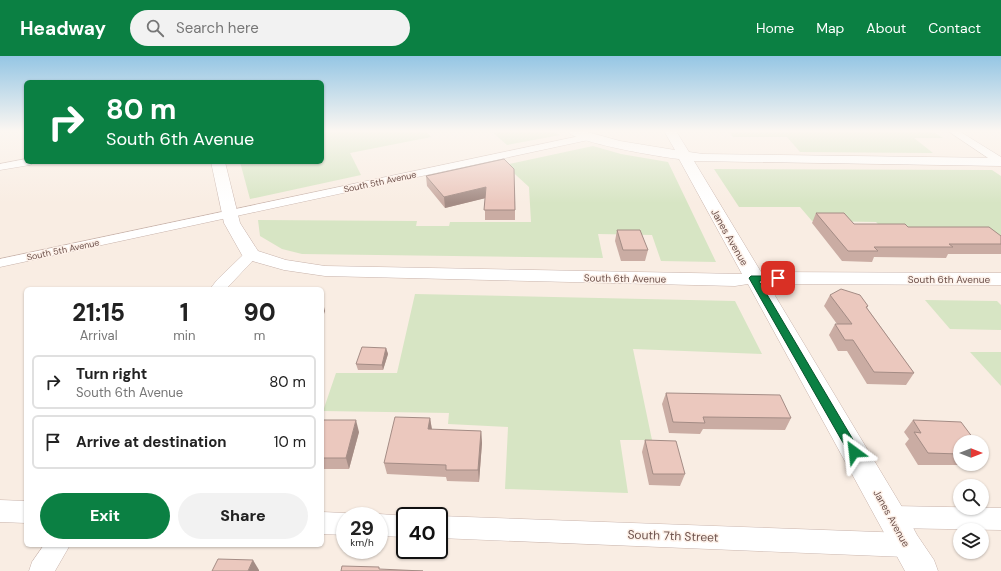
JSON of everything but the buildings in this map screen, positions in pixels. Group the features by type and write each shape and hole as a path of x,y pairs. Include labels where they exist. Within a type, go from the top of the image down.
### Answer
{"street":[{"name":"South 5th Avenue","path":"0,263 505,155"},
{"name":"South 5th Avenue","path":"678,155 722,159 1001,162"},
{"path":"990,155 1001,162"},
{"name":"Janes Avenue","path":"684,156 892,517 906,545 923,571"},
{"path":"0,167 24,163"},
{"path":"218,164 232,223 251,255 219,287"},
{"name":"South 6th Avenue","path":"251,255 284,265 325,271 735,280 754,278 1001,280"},
{"path":"0,511 24,512"},
{"path":"892,517 1001,519"},
{"path":"324,523 336,524"},
{"name":"South 7th Street","path":"448,527 906,545"},
{"path":"41,571 57,547"}],"green space":[{"path":"324,155 351,155 361,175 250,199 241,164 324,164"},
{"path":"551,155 627,155 668,162 716,262 661,261 652,235 598,234 603,258 302,254 282,249 260,236 258,220 417,221 416,226 449,226 450,222 531,222 529,187 505,165"},
{"path":"714,169 992,170 1001,176 1001,248 886,232 876,222 812,221 800,207 739,207"},
{"path":"415,294 735,301 762,354 633,349 652,440 620,440 628,493 505,489 508,427 448,424 449,413 324,411 336,373 397,373"},
{"path":"925,300 997,301 1001,305 1001,330 950,329"},
{"path":"970,352 1001,352 1001,386"}],"route":[{"path":"778,278 754,278 854,452"}]}
